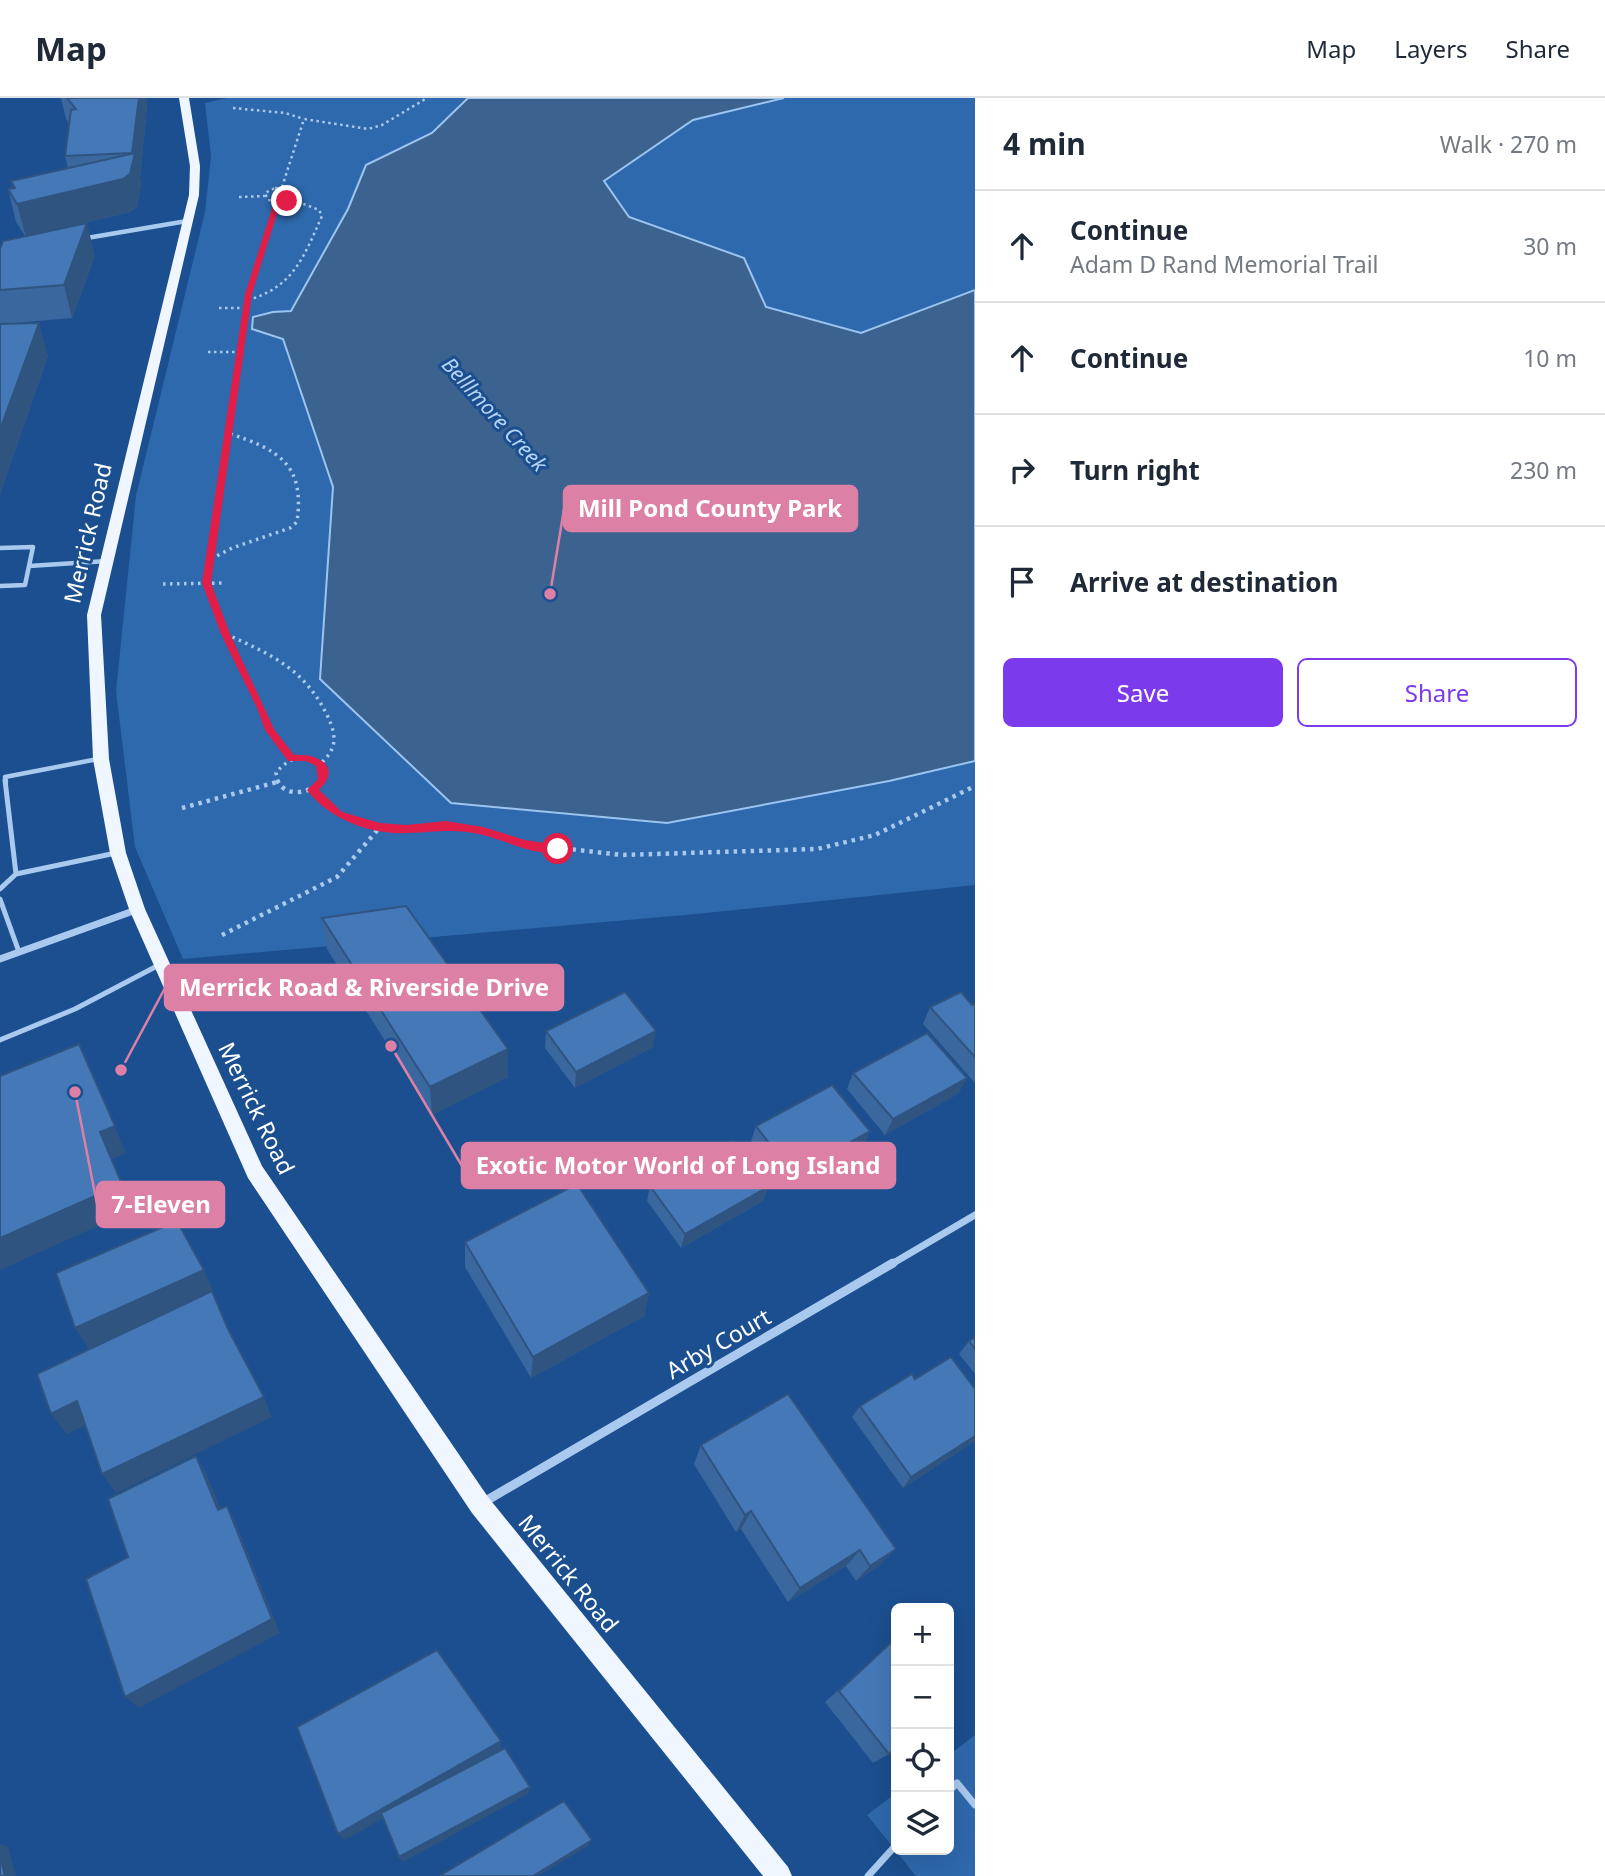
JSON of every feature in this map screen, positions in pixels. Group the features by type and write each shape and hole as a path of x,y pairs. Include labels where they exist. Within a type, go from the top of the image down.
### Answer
{"main road":[{"name":"Merrick Road","path":"184,98 195,166 194,195 94,615 101,759 118,853 160,965 254,1172 480,1505 779,1876"}],"street":[{"path":"74,241 187,221"},
{"path":"0,959 137,909"},
{"name":"Arby Court","path":"480,1505 975,1215"}],"lane":[{"path":"0,548 33,547 25,584 0,586"},
{"path":"29,566 107,561"},
{"path":"16,874 5,777 101,759"},
{"path":"0,889 16,874 118,853"},
{"path":"0,899 19,952"},
{"path":"0,1040 75,1009 160,965"},
{"path":"954,1786 957,1783 975,1805"},
{"path":"868,1876 891,1851"}],"path":[{"path":"233,108 285,113 304,119 368,129 382,125 427,98"},
{"path":"282,187 304,119"},
{"path":"265,196 270,189 282,187 294,192 291,199"},
{"path":"239,197 265,196 268,200 277,202 291,199 319,210 322,216 299,263 284,285 271,294 248,300"},
{"path":"277,202 248,300 207,583 225,634 270,730 291,758"},
{"path":"219,307 247,308"},
{"path":"208,352 240,352"},
{"path":"210,559 231,548 272,537 297,523 300,489 290,469 270,449 228,433"},
{"path":"163,584 222,583"},
{"path":"225,634 278,657 307,679 325,708 337,737 332,754 320,764"},
{"path":"307,757 320,764 324,769 323,780 312,790 289,792 277,782 275,773 278,767 291,758 307,757"},
{"path":"182,808 277,782"},
{"path":"312,790 339,814 380,827 406,829 446,825 483,831 525,844 622,855 817,849 875,835 975,786"},
{"path":"222,935 337,877 380,827"}],"shaded area":[{"path":"227,98 975,98 975,885 696,914 183,959 135,847 116,691 136,496 205,212 211,156 205,103"},
{"path":"975,1735 975,1876 916,1876 899,1855 954,1855 954,1751"},
{"path":"891,1797 891,1845 867,1815"}],"water":[{"name":"Belllmore Creek","path":"468,98 784,98 693,120 604,181 629,217 744,258 766,307 861,333 975,290 975,761 889,781 667,823 451,803 320,679 333,487 283,339 252,329 253,317 291,311 348,209 366,165 432,133"}],"building":[{"path":"67,98 139,98 132,153 65,156 71,110 76,109"},
{"path":"135,153 130,174 123,179 17,204 8,189 15,188 11,181"},
{"path":"87,223 64,285 0,290 0,249 3,241"},
{"path":"39,323 0,430 0,324"},
{"path":"406,906 508,1049 430,1087 322,918"},
{"path":"625,992 656,1031 576,1072 546,1031"},
{"path":"961,992 972,1005 975,1003 975,1057 930,1007"},
{"path":"927,1033 967,1078 893,1119 853,1073"},
{"path":"79,1044 115,1126 100,1132 122,1184 0,1238 0,1076"},
{"path":"832,1085 870,1131 793,1174 756,1126"},
{"path":"732,1141 768,1187 685,1234 650,1186"},
{"path":"577,1184 649,1293 533,1357 465,1242"},
{"path":"177,1221 204,1270 75,1328 56,1273"},
{"path":"212,1291 228,1329 264,1397 102,1474 77,1401 51,1414 37,1374"},
{"path":"975,1337 975,1349 969,1341"},
{"path":"951,1357 975,1389 975,1436 911,1477 860,1406 912,1374 915,1379"},
{"path":"788,1394 896,1549 870,1566 860,1550 800,1588 751,1511 745,1515 701,1445"},
{"path":"196,1456 218,1510 227,1506 272,1619 125,1697 86,1579 128,1557 108,1499"},
{"path":"891,1643 889,1754 839,1691"},
{"path":"437,1650 501,1741 338,1834 297,1727"},
{"path":"505,1748 530,1787 399,1857 381,1813"},
{"path":"564,1801 592,1840 533,1876 441,1875"},
{"path":"0,1856 5,1876 0,1876"}],"place":[{"name":"Mill Pond County Park","path":"550,594"},
{"name":"Exotic Motor World of Long Island","path":"391,1046"},
{"name":"Merrick Road & Riverside Drive","path":"121,1070"},
{"name":"7-Eleven","path":"75,1092"}],"route":[{"path":"287,201 277,202 248,294 207,583 225,634 270,730 291,758 307,757 320,764 324,769 323,780 312,790 339,814 380,827 406,829 446,825 558,849"}]}
